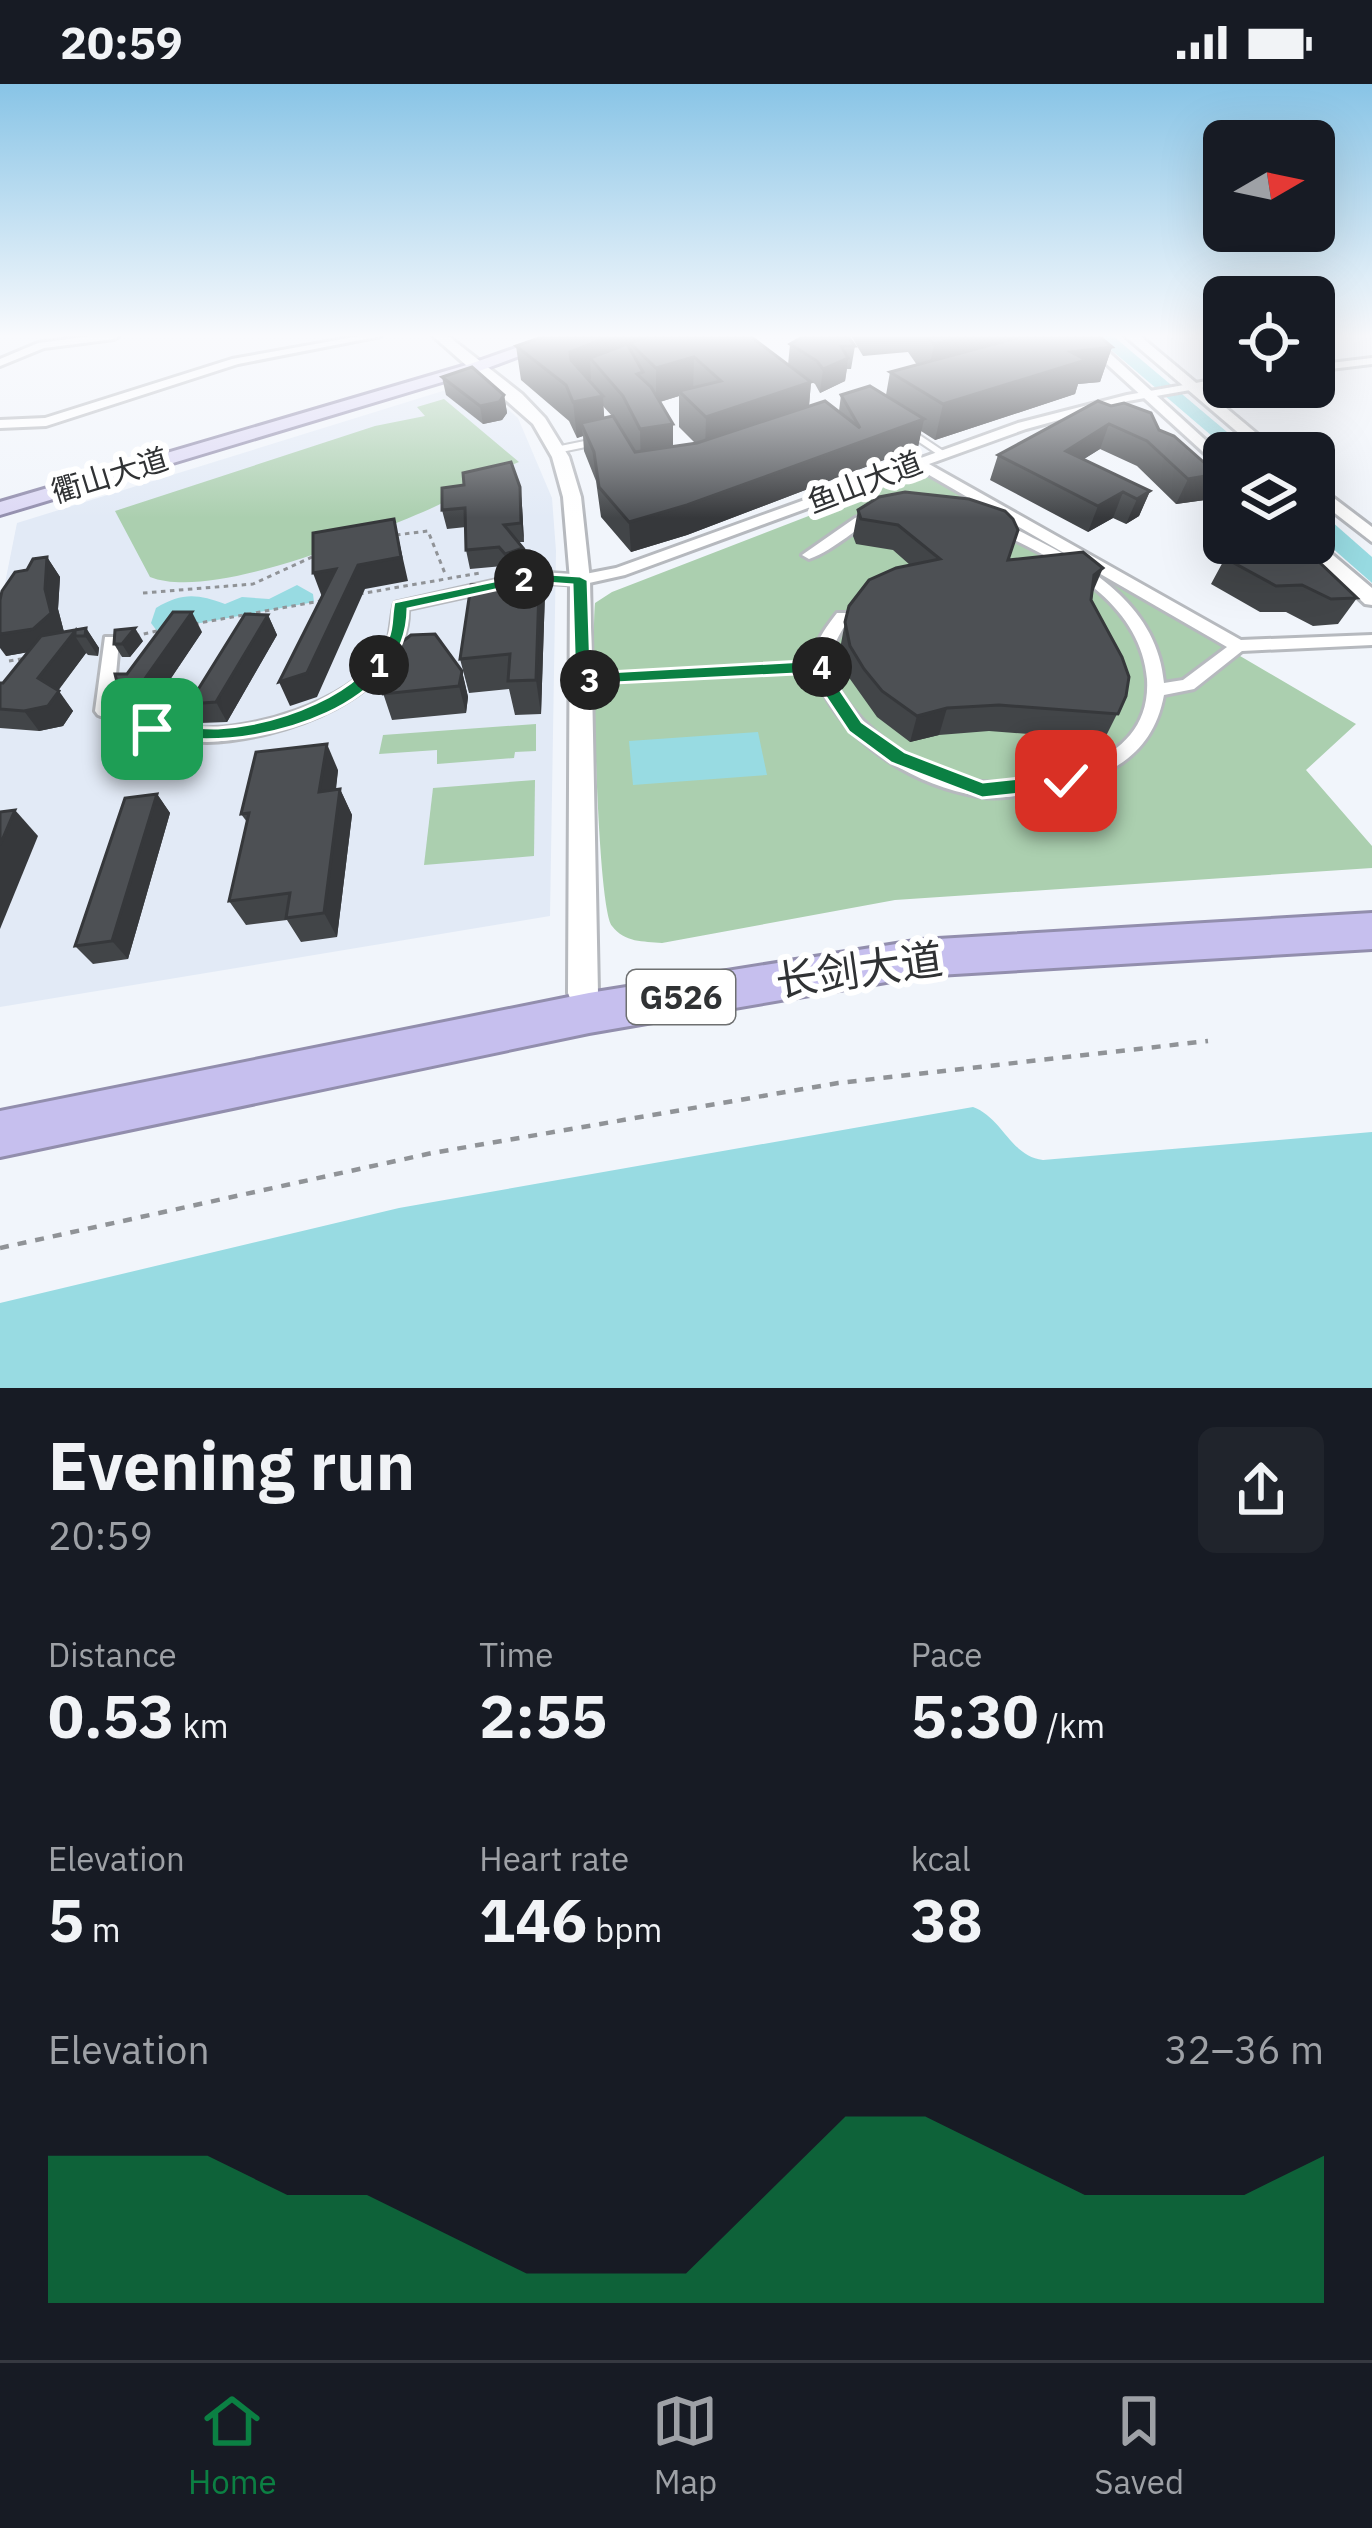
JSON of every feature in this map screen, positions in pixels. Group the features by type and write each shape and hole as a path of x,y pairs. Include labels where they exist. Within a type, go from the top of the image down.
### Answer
{"highway":[{"name":"长剑大道","path":"0,1111 583,993 911,940 1372,914"},
{"name":"长剑大道","path":"0,1134 589,1012 921,958 1372,931"}],"main road":[{"name":"衢山大道","path":"0,506 366,397"}],"street":[{"path":"0,424 46,422 131,397"},
{"path":"511,397 538,420 556,450 578,524 583,993"},
{"name":"鱼山大道","path":"111,641 104,711 152,729 219,735 297,717 341,698 373,674 399,636 400,606 532,578 580,580 754,526 1022,426 1140,397"},
{"path":"1149,397 1203,447"},
{"path":"1206,397 1247,432"},
{"path":"917,463 1238,646 1372,640"},
{"path":"1335,505 1372,536"},
{"path":"808,555 831,546 854,522 875,512 895,511"},
{"path":"843,617 824,638 822,666 832,693 856,727 898,758 982,790 1066,781 1112,763 1148,730 1159,690 1151,652 1130,614 1073,565 992,523 972,518"},
{"path":"1333,564 1372,599"},
{"path":"1159,690 1188,685 1238,646"}],"lane":[{"path":"904,429 941,453"},
{"path":"556,450 598,441"},
{"path":"582,680 822,666"}],"path":[{"path":"384,537 428,531 447,579"},
{"path":"143,593 253,584 321,553"},
{"path":"358,594 486,572"},
{"path":"111,641 336,598"},
{"path":"9,662 29,657"},
{"path":"0,1248 500,1141 838,1083 1208,1041"}],"shaded area":[{"path":"424,397 493,397 518,418 552,498 556,551 550,916 0,1007 0,608 17,523"}],"green space":[{"path":"444,399 519,462 436,506 325,550 210,581 150,577 115,511 375,426 425,416 417,407"},
{"path":"925,471 1356,724 1306,770 1372,846 1372,868 895,900 662,943 617,932 607,908 602,873 595,603 612,592"},
{"path":"536,724 536,751 515,752 514,758 437,764 437,750 379,754 383,735"},
{"path":"535,780 534,856 424,865 433,788"}],"water":[{"path":"1166,397 1185,397 1227,432 1207,432"},
{"path":"1335,524 1372,557 1372,583 1335,550"},
{"path":"297,585 313,594 314,602 157,631 151,623 156,608 182,597 225,604 242,597 269,599"},
{"path":"758,732 767,775 633,785 629,741"},
{"path":"973,1107 1023,1152 1043,1160 1372,1132 1372,1388 0,1388 0,1303 399,1208"}],"building":[{"path":"468,397 503,397 499,402 480,406"},
{"path":"623,397 657,397 673,424 640,429"},
{"path":"685,397 766,397 706,417"},
{"path":"842,397 888,397 924,419 629,522 599,487 594,452 581,423 613,416 635,452 697,443 825,401 860,428"},
{"path":"931,397 966,397 943,404"},
{"path":"1098,401 1111,406 1124,403 1151,413 1159,430 1174,436 1203,462 1203,476 1188,479 1147,441 1109,424 1066,451 1150,491 1137,499 1123,492 1098,506 998,455"},
{"path":"511,462 520,487 521,523 504,525 523,548 505,554 499,547 466,550 465,508 442,510 442,488 464,485 463,473"},
{"path":"905,492 969,499 1005,511 1018,530 1008,560 1083,552 1103,568 1094,575 1091,600 1129,677 1118,714 999,705 947,708 917,716 882,691 850,646 845,622 849,606 869,580 896,568 940,559 898,525 861,519 858,510 879,497"},
{"path":"394,519 401,557 358,565 307,673 279,682 336,569 313,573 313,533"},
{"path":"47,557 45,589 51,613 33,629 0,634 2,591 15,572 27,570 33,559"},
{"path":"540,559 536,680 508,681 510,654 460,659 471,585 515,582 517,561"},
{"path":"1236,564 1321,564 1357,598 1331,599 1302,585 1276,586"},
{"path":"173,612 192,612 134,694 119,690 115,674 127,674"},
{"path":"245,614 268,615 216,702 189,704"},
{"path":"86,628 85,636 75,636 75,631 38,678 59,691 48,706 0,709 0,683 41,636"},
{"path":"135,628 122,644 114,644 115,630"},
{"path":"435,634 462,671 459,686 383,694 376,672 384,656 411,635"},
{"path":"327,744 319,792 340,789 324,913 286,918 290,893 229,901 249,813 241,814 256,752"},
{"path":"157,794 112,941 75,946 125,798"},
{"path":"15,810 0,845 0,812"}],"route":[{"path":"152,729 219,735 297,717 341,698 373,674 399,636 400,606 532,578 580,580 582,680 822,666 832,693 856,727 898,758 982,790 1066,781"}]}
